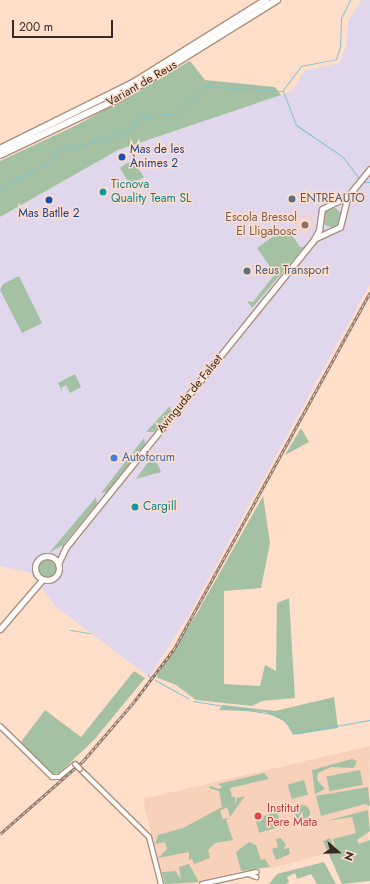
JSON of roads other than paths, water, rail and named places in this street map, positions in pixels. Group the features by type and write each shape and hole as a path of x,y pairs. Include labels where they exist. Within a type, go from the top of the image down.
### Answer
{"highway":[{"name":"Variant de Reus","path":"0,149 133,83 266,0"},
{"name":"Variant de Reus","path":"0,155 118,98 277,0"}],"main road":[{"path":"313,241 322,209 334,205 348,196 370,169"},
{"path":"313,241 329,230 340,227 348,196"},
{"path":"334,205 344,213"},
{"path":"319,222 329,230"},
{"name":"Avinguda de Falset","path":"58,564 66,547 313,241"},
{"name":"Avinguda de Falset","path":"50,556 66,547"},
{"path":"0,624 40,578 54,578 58,564 50,556 42,557 35,564 40,578"},
{"path":"0,629 40,578"}],"street":[{"path":"0,726 52,777 59,777 75,764 148,837 161,884"},
{"path":"202,884 241,874 257,872"},
{"path":"241,874 256,877"}],"waterway":[{"path":"283,90 301,66 336,59 340,47 341,18 350,0"},
{"path":"0,188 45,164 61,149 103,140 125,131 144,116 178,113 205,86 282,91"},
{"path":"283,91 296,125 343,157 359,178"},
{"path":"364,182 370,182"},
{"path":"70,630 90,633"},
{"path":"155,680 188,698"},
{"path":"193,701 278,715 296,733 370,720"}],"railway":[{"path":"0,834 83,761 133,703 174,649 370,292"}],"place":[{"name":"Mas de les Ànimes 2","path":"122,157"},
{"name":"Ticnova Quality Team SL","path":"103,192"},
{"name":"ENTREAUTO","path":"292,199"},
{"name":"Mas Batlle 2","path":"49,200"},
{"name":"Escola Bressol El Lligabosc","path":"305,225"},
{"name":"Reus Transport","path":"247,271"},
{"name":"Autoforum","path":"114,458"},
{"name":"Cargill","path":"135,507"},
{"name":"Institut Pere Mata","path":"258,816"}]}
